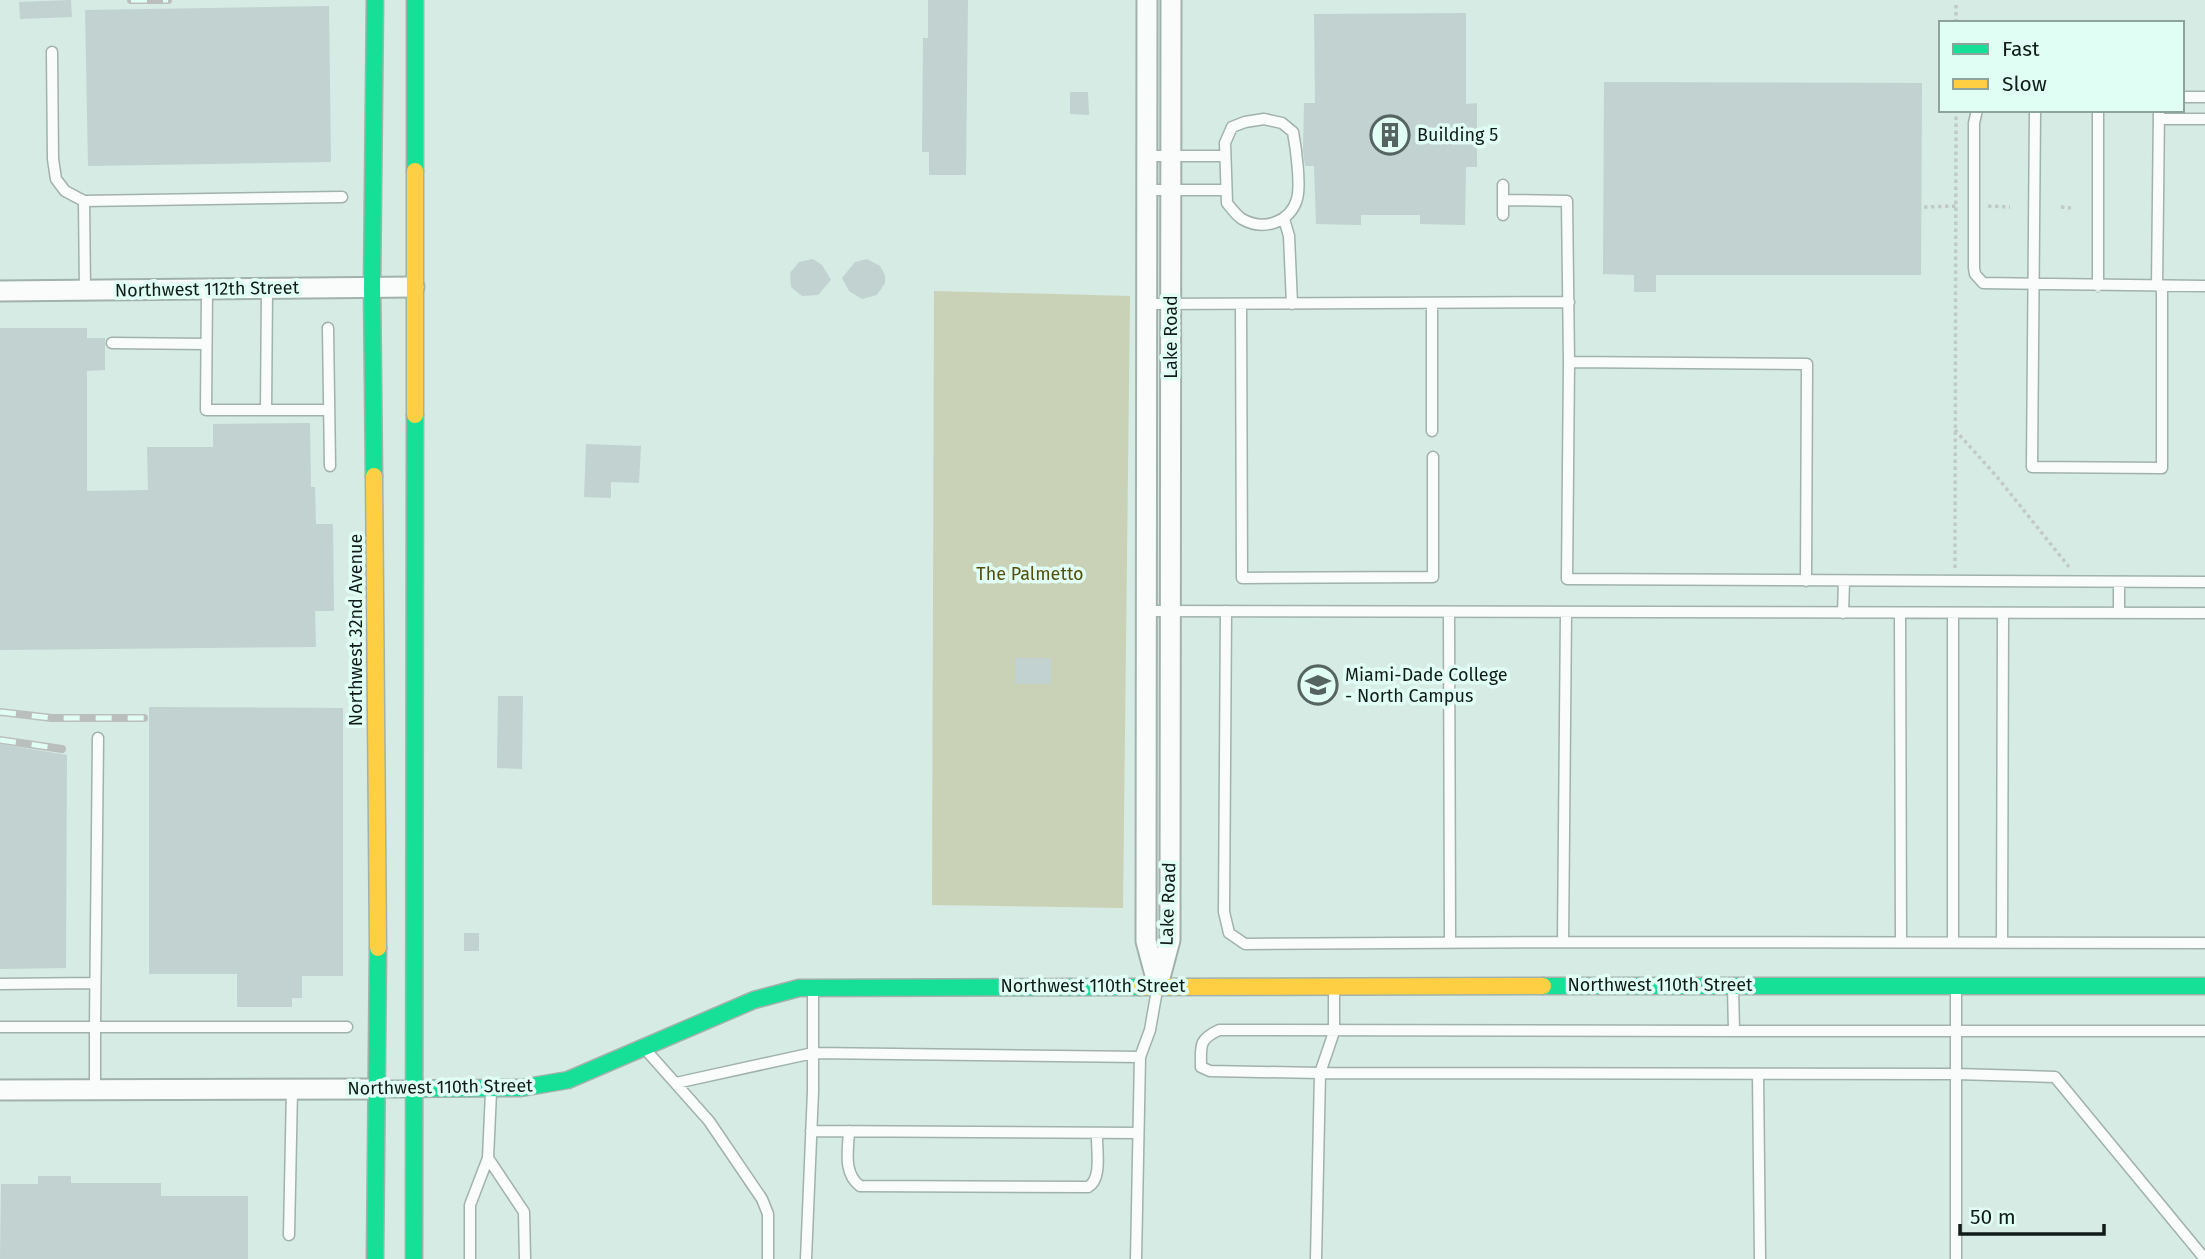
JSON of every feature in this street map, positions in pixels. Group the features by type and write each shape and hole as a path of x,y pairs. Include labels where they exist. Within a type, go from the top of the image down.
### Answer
{"main road":[{"name":"Northwest 32nd Avenue","path":"375,0 372,288 377,975 375,1259"},
{"path":"414,1259 415,0"},
{"name":"Northwest 110th Street","path":"376,1088 521,1088 568,1080 754,1000 799,988 2205,986"}],"street":[{"name":"Lake Road","path":"1147,0 1146,941 1158,986"},
{"name":"Lake Road","path":"1158,986 1170,940 1171,0"},
{"name":"Northwest 112th Street","path":"0,291 414,287"},
{"name":"Northwest 110th Street","path":"0,1090 376,1088"}],"lane":[{"path":"52,52 53,159 56,179 65,191 84,201 342,197"},
{"path":"2184,97 2205,97"},
{"path":"1977,112 1974,123 1975,274 1983,283 2205,286"},
{"path":"2035,112 2032,467 2162,468 2159,115 2205,119"},
{"path":"2098,112 2098,286"},
{"path":"1264,120 1282,123 1293,132 1297,155 1297,199 1284,219 1275,224 1261,225 1242,219 1227,203 1226,190 1225,143 1232,127 1245,122 1264,120"},
{"path":"1147,156 1225,156"},
{"path":"1503,185 1503,215"},
{"path":"1147,190 1226,190"},
{"path":"1503,200 1567,201 1567,579 2205,582"},
{"path":"84,201 85,290"},
{"path":"1284,219 1289,236 1292,304"},
{"path":"266,410 267,288"},
{"path":"207,289 206,410 329,410"},
{"path":"1146,304 1569,302"},
{"path":"1432,303 1432,431"},
{"path":"1241,304 1242,578 1433,577 1433,457"},
{"path":"328,328 330,466"},
{"path":"112,343 206,344"},
{"path":"1569,362 1807,364 1806,581"},
{"path":"1843,613 1844,581"},
{"path":"2119,582 2119,613"},
{"path":"1146,611 2205,613"},
{"path":"1226,611 1224,912 1229,933 1245,944 2205,943"},
{"path":"1449,612 1450,943"},
{"path":"1563,942 1566,612"},
{"path":"1900,613 1901,942"},
{"path":"1953,613 1953,942"},
{"path":"2002,942 2003,613"},
{"path":"95,1090 98,738"},
{"path":"0,984 95,984"},
{"path":"1733,985 1734,1031"},
{"path":"1956,985 1956,1259"},
{"path":"1136,1259 1140,1057 1150,1030 1158,986"},
{"path":"1316,1259 1320,1073 1334,1032 1334,986"},
{"path":"806,1259 813,988"},
{"path":"0,1027 347,1027"},
{"path":"2205,1031 1219,1030 1206,1036 1201,1043 1200,1067 1210,1071 1320,1073 1956,1074 2055,1077 2205,1259"},
{"path":"645,1048 709,1121 762,1199 768,1214 768,1259"},
{"path":"676,1083 813,1053 1140,1057"},
{"path":"1758,1074 1760,1259"},
{"path":"470,1259 470,1205 488,1158 491,1088"},
{"path":"289,1235 292,1089"},
{"path":"811,1131 1138,1133"},
{"path":"849,1131 848,1171 860,1186 1088,1187 1096,1177 1097,1133"},
{"path":"488,1158 524,1212 525,1259"}],"path":[{"path":"1956,5 1956,21"},
{"path":"1955,570 1956,112"},
{"path":"1924,207 1963,206"},
{"path":"1987,206 2010,207"},
{"path":"2061,208 2071,208"},
{"path":"1955,430 1998,478 2071,572"}],"green space":[{"name":"The Palmetto","path":"934,291 1130,296 1123,908 932,905"}],"building":[{"path":"71,0 72,17 20,19 19,2"},
{"path":"928,0 968,0 966,175 929,175 929,152 922,152 923,38 928,38"},
{"path":"329,6 331,162 88,166 85,10"},
{"name":"Building 5","path":"1466,13 1466,104 1477,103 1477,167 1466,167 1465,225 1420,224 1420,215 1361,215 1361,225 1316,224 1314,166 1305,166 1303,151 1304,103 1315,103 1314,14"},
{"path":"1604,82 1922,83 1921,275 1656,275 1656,292 1634,292 1634,275 1603,274"},
{"path":"1070,92 1088,92 1089,115 1070,114"},
{"path":"813,259 822,265 831,280 818,295 802,296 791,287 790,273 799,262"},
{"path":"867,259 880,266 885,275 885,283 877,295 862,299 849,291 842,278 855,262"},
{"path":"0,328 87,328 87,338 105,338 105,370 87,371 87,491 148,490 147,447 213,447 213,424 310,423 311,487 315,487 316,524 333,524 334,611 315,611 316,647 0,650"},
{"path":"586,444 641,446 639,483 611,482 611,498 584,497"},
{"path":"1015,658 1051,658 1051,684 1015,684"},
{"path":"498,696 523,696 522,769 497,768"},
{"path":"149,707 343,708 343,976 302,976 302,998 292,998 292,1007 237,1007 237,974 149,974"},
{"path":"0,744 67,755 66,968 0,969"},
{"path":"464,933 479,933 479,951 464,951"},
{"path":"38,1176 71,1176 71,1183 161,1183 161,1196 248,1196 248,1259 0,1259 1,1184 38,1184"}],"railway":[{"path":"131,0 168,0"},
{"path":"0,712 52,718 144,718"},
{"path":"0,740 62,749"}],"traffic: fast":[{"path":"374,476 372,287 375,0"},
{"path":"415,0 415,171"},
{"path":"414,1259 415,415"},
{"path":"375,1259 378,948"},
{"path":"1543,986 2205,986"},
{"path":"376,1089 521,1088 568,1080 754,1000 799,988 1140,987"}],"traffic: slow":[{"path":"415,171 415,415"},
{"path":"374,476 378,948"},
{"path":"1140,987 1543,986"}],"place":[{"name":"Building 5","path":"1390,135"},
{"name":"Miami-Dade College - North Campus","path":"1318,685"}]}
